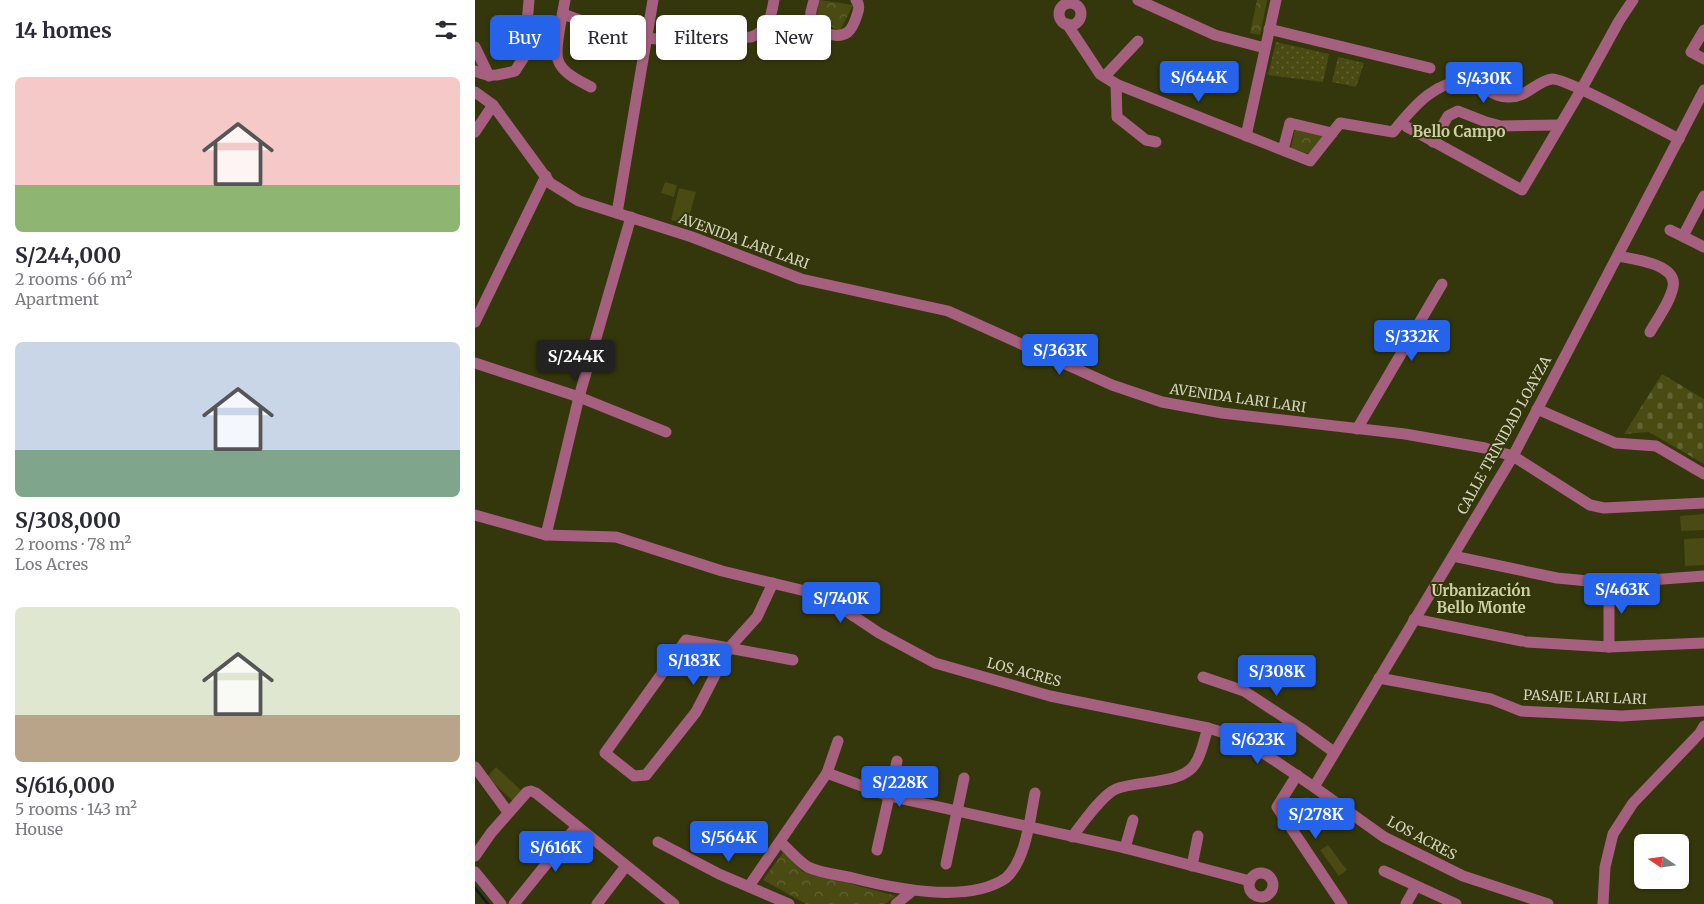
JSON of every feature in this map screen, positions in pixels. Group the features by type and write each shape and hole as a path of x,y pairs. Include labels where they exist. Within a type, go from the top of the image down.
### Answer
{"street":[{"path":"475,71 484,76 497,76 515,71 523,58 529,0"},
{"path":"565,0 557,48 558,60 565,70 578,81 591,87"},
{"path":"617,213 653,0"},
{"path":"563,14 610,30 647,38 677,41 751,37 761,34 767,26 774,0"},
{"path":"814,0 811,15 814,25 821,31 837,35 846,34 853,27 859,9 856,0"},
{"path":"1138,0 1215,35 1265,48"},
{"path":"1246,136 1276,0"},
{"path":"1407,127 1522,190 1633,0"},
{"path":"1067,24 1100,74 1116,84 1310,161 1340,122 1393,132 1410,110 1437,88 1459,82 1476,84 1496,96 1509,98 1528,92 1543,81 1555,78 1679,139"},
{"path":"1269,29 1430,68"},
{"path":"1704,30 1691,52 1704,58"},
{"path":"1105,76 1138,41"},
{"path":"475,47 489,76"},
{"path":"1116,84 1117,117 1146,140 1156,142"},
{"name":"CALLE TRINIDAD LOAYZA","path":"1315,787 1334,752 1513,456 1704,90"},
{"name":"AVENIDA LARI LARI","path":"475,92 493,106 551,183 579,201 692,237 801,279 948,311 1112,385 1162,402 1221,413 1405,434 1485,448 1513,456 1590,505 1604,508 1704,503"},
{"path":"475,132 493,106"},
{"path":"1433,142 1448,116 1458,111 1501,126 1560,125"},
{"path":"1283,150 1291,123 1332,133"},
{"path":"475,322 546,176"},
{"path":"1683,236 1704,196"},
{"path":"546,535 579,397 631,217"},
{"path":"1670,230 1704,247"},
{"path":"1618,256 1650,262 1671,274 1674,281 1673,287 1650,332"},
{"path":"1357,429 1442,284"},
{"path":"475,363 579,397 666,432"},
{"path":"1537,409 1615,443 1656,446 1704,474"},
{"name":"LOS ACRES","path":"475,515 546,535 616,537 721,570 821,595 879,633 935,663 1050,696 1208,728 1241,738 1315,787 1384,837 1463,876 1548,904"},
{"path":"1453,556 1557,578 1609,583 1704,576"},
{"path":"773,583 757,617 729,648 696,712 646,775 634,776 605,753 686,640 729,648 793,660"},
{"path":"1609,583 1609,647"},
{"path":"1415,620 1525,641 1609,647 1704,642"},
{"path":"1203,677 1243,691 1334,752"},
{"name":"PASAJE LARI LARI","path":"1379,678 1491,699 1521,711 1622,716 1704,712"},
{"path":"1603,904 1605,866 1613,834 1633,803 1700,733 1704,726"},
{"path":"1072,837 1092,811 1116,789 1167,780 1190,771 1196,763 1208,728"},
{"path":"749,886 827,773 838,741"},
{"path":"877,850 897,760"},
{"path":"475,767 508,812"},
{"path":"827,773 889,796 1125,848 1250,881"},
{"path":"1297,775 1277,807 1342,904"},
{"path":"946,864 964,778"},
{"path":"475,856 508,812 527,792 531,791 536,793 674,904"},
{"path":"780,842 808,867 911,892 957,895 980,893 996,886 1008,877 1019,861 1035,793"},
{"path":"1125,848 1133,820"},
{"path":"514,904 577,826"},
{"path":"1192,866 1198,836"},
{"path":"658,842 719,874 789,904"},
{"path":"597,904 626,866"},
{"path":"1384,871 1456,904"},
{"path":"475,872 501,904"},
{"path":"1406,904 1415,886"},
{"path":"895,904 911,892"}],"green space":[{"path":"820,0 853,5 840,31 831,26 831,15 817,15"},
{"path":"1257,0 1267,0 1260,35 1250,33"},
{"path":"1276,42 1329,54 1323,82 1268,75"},
{"path":"1338,57 1364,63 1356,87 1332,82"},
{"path":"1295,129 1322,132 1325,142 1310,154 1291,148"},
{"path":"665,182 677,185 674,197 661,193"},
{"path":"679,188 696,192 687,224 671,220"},
{"path":"1662,374 1704,399 1704,464 1649,432 1624,434"},
{"path":"1704,514 1704,530 1681,531 1680,516"},
{"path":"1704,538 1704,565 1685,566 1684,539"},
{"path":"496,767 524,793 515,803 487,777"},
{"path":"1309,797 1311,817 1303,819 1300,798"},
{"path":"1328,845 1347,870 1339,876 1320,850"},
{"path":"784,851 802,871 896,896 885,904 806,904 763,880"}],"waterway":[{"path":"475,888 488,904"}],"district":[{"name":"Bello Campo","path":"1459,131"},
{"name":"Urbanización Bello Monte","path":"1481,598"}]}
